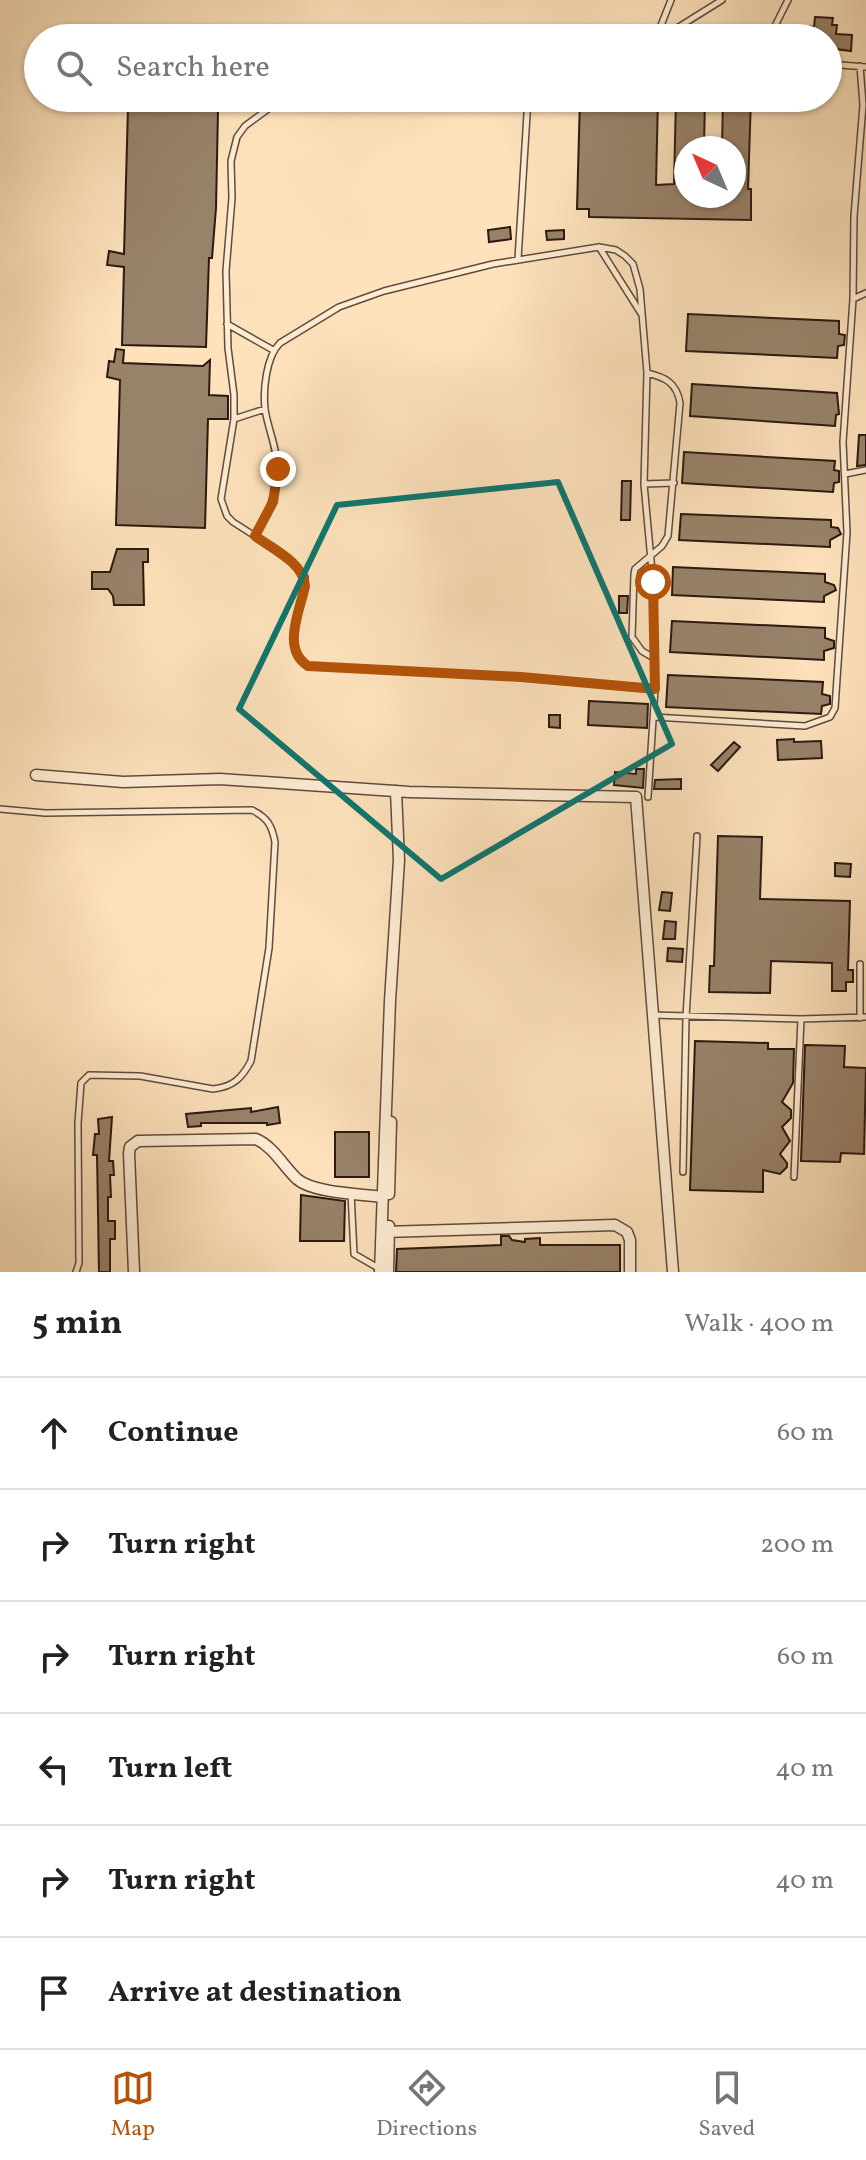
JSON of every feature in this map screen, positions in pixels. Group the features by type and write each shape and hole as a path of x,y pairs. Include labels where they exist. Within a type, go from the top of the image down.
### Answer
{"street":[{"path":"36,775 123,782 220,779 396,791 636,797 673,1272"},
{"path":"383,1271 393,1001 404,879 399,860 396,791"},
{"path":"134,1272 129,1153 130,1147 138,1141 256,1139 270,1148 301,1182 383,1197"},
{"path":"385,1232 383,1197 387,1148"},
{"path":"385,1232 615,1225 627,1232 630,1240 630,1272"}],"lane":[{"path":"663,24 671,0"},
{"path":"682,24 722,0"},
{"path":"776,24 788,0"},
{"path":"654,717 805,726 830,717 835,708 847,532 843,442 853,299 852,254 864,146 863,67 842,65"},
{"path":"264,112 245,126 233,147 226,271 234,419 221,499 233,522 294,564 305,577 293,640 295,654 308,666 521,677 655,689"},
{"path":"518,259 527,112"},
{"path":"599,247 642,316"},
{"path":"255,536 276,493 276,456 265,409 273,350 286,339 339,307 384,291 518,259 599,247 616,250 633,264 640,289 647,373 644,484 651,556 655,689 648,797"},
{"path":"853,299 866,293"},
{"path":"227,324 273,350"},
{"path":"647,373 667,379 678,393 668,536 635,569 634,574 632,637 642,651 653,657"},
{"path":"234,419 265,409"},
{"path":"845,474 866,470"},
{"path":"644,484 674,483"},
{"path":"0,809 45,813 252,810 265,816 272,827 275,842 269,948 251,1061 244,1074 236,1082 213,1089 128,1076 89,1075 81,1083 78,1123 79,1263 76,1272"},
{"path":"683,1172 686,1017 697,836"},
{"path":"651,1015 863,1018 860,964"},
{"path":"794,1177 801,1019"},
{"path":"351,1192 354,1254 383,1271"}],"highlighted area":[{"path":"558,482 672,744 441,879 239,709 337,505"}],"building":[{"path":"815,17 833,18 832,24 814,24"},
{"path":"842,34 852,35 851,51 842,50"},
{"path":"128,112 218,112 216,208 212,258 209,258 206,347 122,345 124,267 107,265 109,251 124,254"},
{"path":"580,112 658,112 656,185 674,184 674,208 746,208 746,136 722,136 723,112 751,112 748,189 751,189 751,220 589,217 589,209 577,209"},
{"path":"676,112 705,112 704,136 675,136"},
{"path":"510,227 511,239 489,242 488,230"},
{"path":"564,230 564,239 547,240 546,231"},
{"path":"688,314 839,321 839,334 845,335 844,345 838,346 837,358 686,351"},
{"path":"116,349 124,350 123,363 203,366 210,360 209,395 228,396 228,419 208,419 205,528 116,525 120,380 107,377 109,361 114,362"},
{"path":"692,384 837,393 839,414 836,415 835,426 690,416"},
{"path":"859,435 866,435 866,465 857,466"},
{"path":"684,452 835,461 834,470 839,471 839,482 834,483 833,492 682,483"},
{"path":"622,481 631,481 630,520 621,520"},
{"path":"681,514 831,520 831,527 838,528 841,534 830,540 830,547 679,540"},
{"path":"117,549 148,549 148,562 143,562 144,605 114,605 108,589 92,589 92,572 110,572"},
{"path":"673,567 825,574 825,582 834,585 836,590 824,596 824,602 672,595"},
{"path":"619,596 628,596 627,613 619,613"},
{"path":"672,621 825,628 825,638 834,641 834,648 824,651 824,660 670,652"},
{"path":"668,675 823,682 822,694 830,696 830,704 822,706 821,714 666,707"},
{"path":"589,701 648,704 647,728 588,725"},
{"path":"549,715 560,715 560,728 549,727"},
{"path":"794,739 794,742 821,741 822,758 778,760 777,740"},
{"path":"734,742 740,747 718,771 711,765"},
{"path":"636,769 644,769 643,788 614,785 615,772 636,774"},
{"path":"681,779 681,789 654,789 655,780"},
{"path":"718,836 762,837 760,899 850,901 848,970 853,970 853,982 846,982 846,991 832,991 832,963 771,961 770,993 709,992 710,966 714,966"},
{"path":"835,863 851,864 850,877 835,876"},
{"path":"662,892 672,893 670,911 659,910"},
{"path":"665,921 676,922 675,939 663,939"},
{"path":"668,948 683,949 682,962 667,961"},
{"path":"695,1041 768,1043 768,1049 794,1049 793,1083 782,1102 791,1110 791,1118 782,1127 790,1141 780,1154 787,1167 780,1174 763,1170 763,1192 690,1190"},
{"path":"805,1045 845,1046 844,1067 866,1068 864,1154 841,1153 840,1162 801,1161"},
{"path":"278,1107 280,1123 267,1125 201,1123 201,1126 188,1127 186,1114 251,1108 251,1112"},
{"path":"112,1117 109,1161 113,1161 114,1175 110,1175 108,1221 115,1221 115,1239 110,1239 110,1272 99,1272 97,1155 93,1155 95,1134 99,1134 98,1119"},
{"path":"335,1132 369,1132 369,1177 335,1177"},
{"path":"301,1195 345,1201 344,1241 300,1241"},
{"path":"501,1236 525,1242 525,1239 540,1238 540,1245 620,1245 620,1272 396,1272 397,1249 501,1245"}],"route":[{"path":"278,469 273,502 255,536 294,564 305,577 293,647 300,661 308,666 521,677 655,689 653,582"}]}
